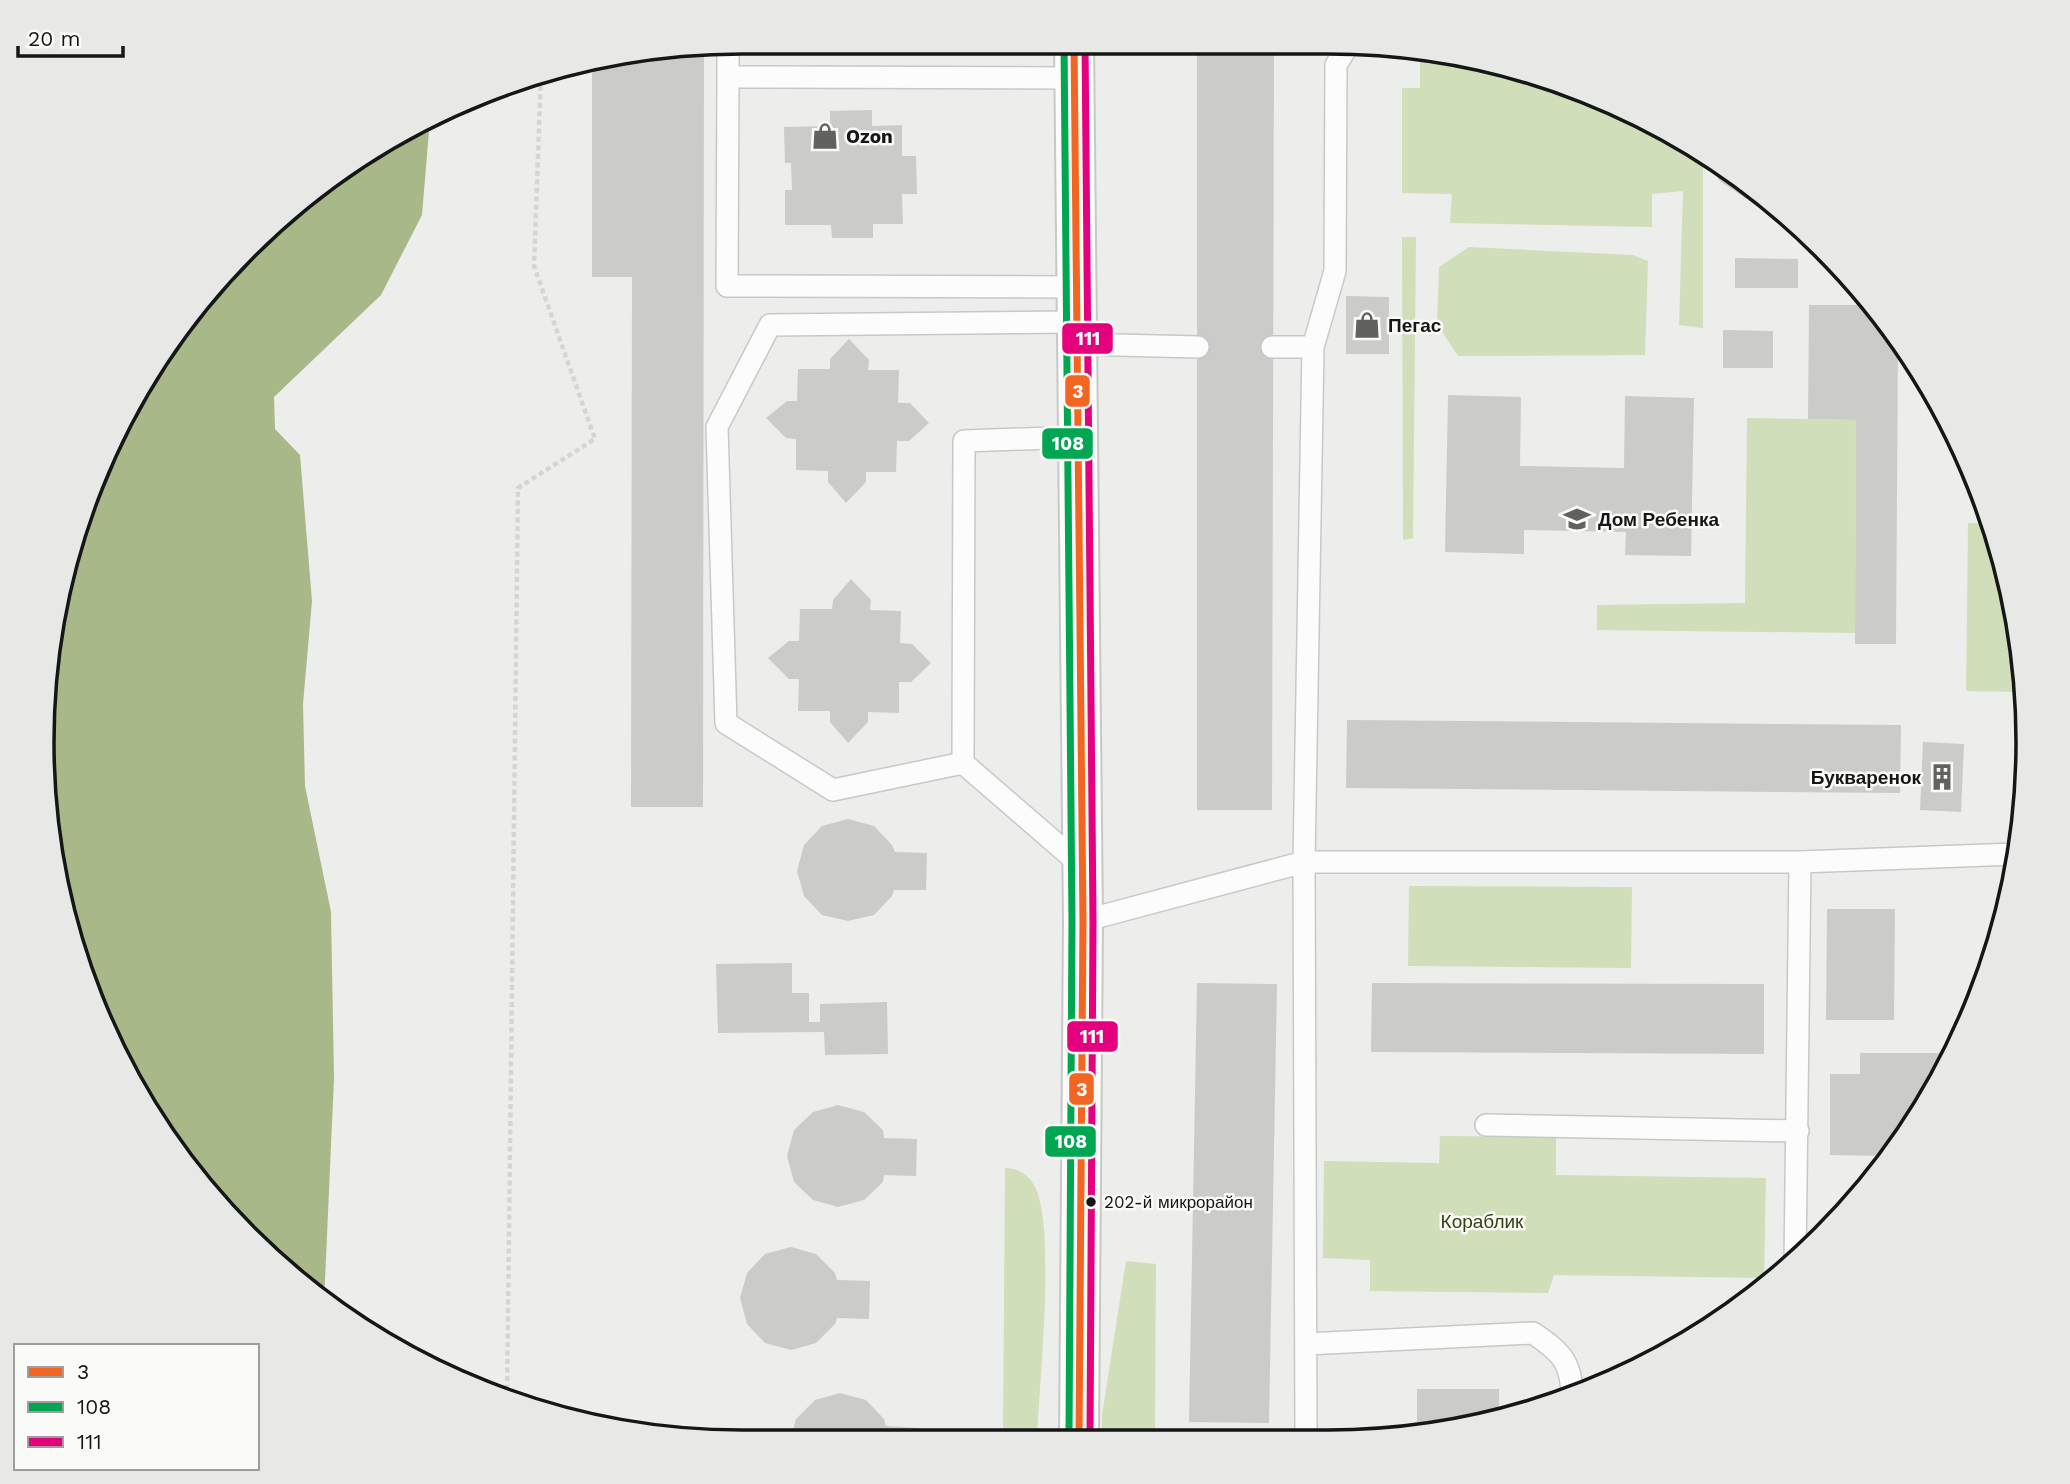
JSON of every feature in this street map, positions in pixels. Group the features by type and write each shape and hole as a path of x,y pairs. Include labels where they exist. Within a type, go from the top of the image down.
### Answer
{"street":[{"path":"1074,60 1083,921 1079,1430"}],"lane":[{"path":"728,55 727,286 1076,318 1198,347"},
{"path":"1306,1430 1304,862 1313,347 1335,271 1336,65 1342,55"},
{"path":"728,77 1074,60"},
{"path":"963,763 833,790 726,723 717,428 770,324 1076,318"},
{"path":"1272,347 1313,347"},
{"path":"1077,437 964,441 963,763 1082,866"},
{"path":"1083,921 1304,862 1800,862 2006,854"},
{"path":"1795,1245 1800,862"},
{"path":"1486,1125 1798,1131"},
{"path":"1306,1344 1534,1333 1560,1351 1572,1378 1572,1384"}],"path":[{"path":"507,1388 518,488 595,439 534,266 541,85"}],"green space":[{"path":"1420,60 1506,78 1549,91 1632,125 1703,166 1703,328 1679,325 1683,191 1652,194 1652,227 1450,223 1452,194 1402,193 1402,88 1420,88"},
{"path":"1402,237 1416,237 1413,538 1403,540"},
{"path":"1469,247 1633,255 1648,261 1645,355 1458,356 1437,324 1439,267"},
{"path":"1747,418 1856,420 1855,633 1597,630 1597,605 1745,603"},
{"path":"1968,523 1980,523 2003,608 2014,692 1966,691"},
{"path":"1409,886 1632,887 1631,968 1408,966"},
{"name":"Кораблик","path":"1440,1136 1556,1137 1556,1175 1766,1178 1764,1273 1759,1278 1554,1275 1548,1293 1370,1291 1370,1260 1323,1258 1324,1161 1439,1163"},
{"path":"1005,1168 1010,1168 1030,1179 1041,1207 1045,1308 1038,1430 1003,1430"},
{"path":"1126,1261 1156,1264 1155,1430 1102,1430 1102,1415"}],"shaded area":[{"path":"429,130 422,215 381,295 274,397 275,429 300,455 312,601 303,704 305,786 331,912 334,1078 325,1289 256,1228 196,1161 146,1086 107,1005 78,920 60,832 54,742 60,652 78,564 107,479 146,398 196,323 256,256 323,196 398,146"}],"building":[{"path":"1197,54 1274,54 1272,810 1197,810"},
{"path":"704,56 703,807 631,807 632,277 592,277 592,71 652,60"},
{"path":"872,110 872,126 902,125 902,156 916,156 917,194 902,194 903,224 873,224 873,238 832,238 831,225 785,225 785,190 792,190 791,163 785,163 784,127 830,126 830,111"},
{"path":"1735,258 1798,259 1798,288 1735,288"},
{"name":"Пегас","path":"1346,296 1389,297 1389,354 1346,354"},
{"path":"1809,305 1857,305 1874,323 1898,357 1896,644 1855,644 1856,420 1808,419"},
{"path":"1723,330 1773,331 1773,368 1723,368"},
{"path":"849,339 869,360 868,370 899,370 898,403 910,403 929,423 909,441 897,441 896,472 866,472 866,482 846,503 828,482 828,471 796,470 796,439 786,438 766,418 787,401 797,401 798,369 830,369 830,359"},
{"path":"1448,395 1521,397 1520,466 1624,468 1625,396 1694,398 1691,556 1625,555 1626,532 1524,530 1524,554 1445,552"},
{"path":"851,579 871,600 870,610 901,611 900,643 912,644 931,663 911,682 899,682 899,713 868,712 868,722 848,743 830,722 830,711 798,711 799,679 789,679 768,658 789,641 799,641 800,609 832,609 833,600"},
{"path":"1347,720 1901,725 1900,793 1346,788"},
{"name":"Букваренок","path":"1923,742 1964,744 1961,812 1920,810"},
{"path":"848,819 874,826 895,852 927,853 926,890 894,890 892,896 874,915 848,921 822,915 804,896 797,871 804,845 822,826"},
{"path":"1827,909 1895,909 1894,1020 1826,1020"},
{"path":"792,963 792,993 809,993 809,1022 820,1022 820,1004 887,1002 888,1054 825,1055 824,1032 718,1033 716,964"},
{"path":"1197,983 1277,984 1269,1423 1189,1422"},
{"path":"1372,983 1764,984 1764,1054 1371,1052"},
{"path":"1860,1053 1941,1053 1924,1086 1878,1156 1830,1155 1830,1074 1860,1074"},
{"path":"838,1105 864,1112 883,1130 884,1138 917,1139 916,1176 884,1175 883,1182 864,1200 838,1207 813,1200 794,1182 787,1156 794,1130 813,1112"},
{"path":"791,1247 816,1254 835,1273 837,1280 870,1281 869,1319 837,1318 835,1324 816,1343 791,1350 765,1343 747,1324 740,1298 747,1273 765,1254"},
{"path":"1417,1389 1499,1389 1499,1408 1417,1424"},
{"path":"840,1393 866,1400 884,1419 886,1426 919,1430 793,1430 796,1419 815,1400"}],"transit line":[{"name":"108","path":"1064,54 1072,921 1069,1430"},
{"name":"3","path":"1074,54 1083,921 1079,1430"},
{"name":"111","path":"1085,54 1093,921 1090,1430"}],"place":[{"name":"Ozon","path":"825,136"},
{"name":"Пегас","path":"1367,325"},
{"name":"Дом Ребенка","path":"1577,519"},
{"name":"Букваренок","path":"1942,777"},
{"name":"202-й микрорайон","path":"1091,1202"}]}
